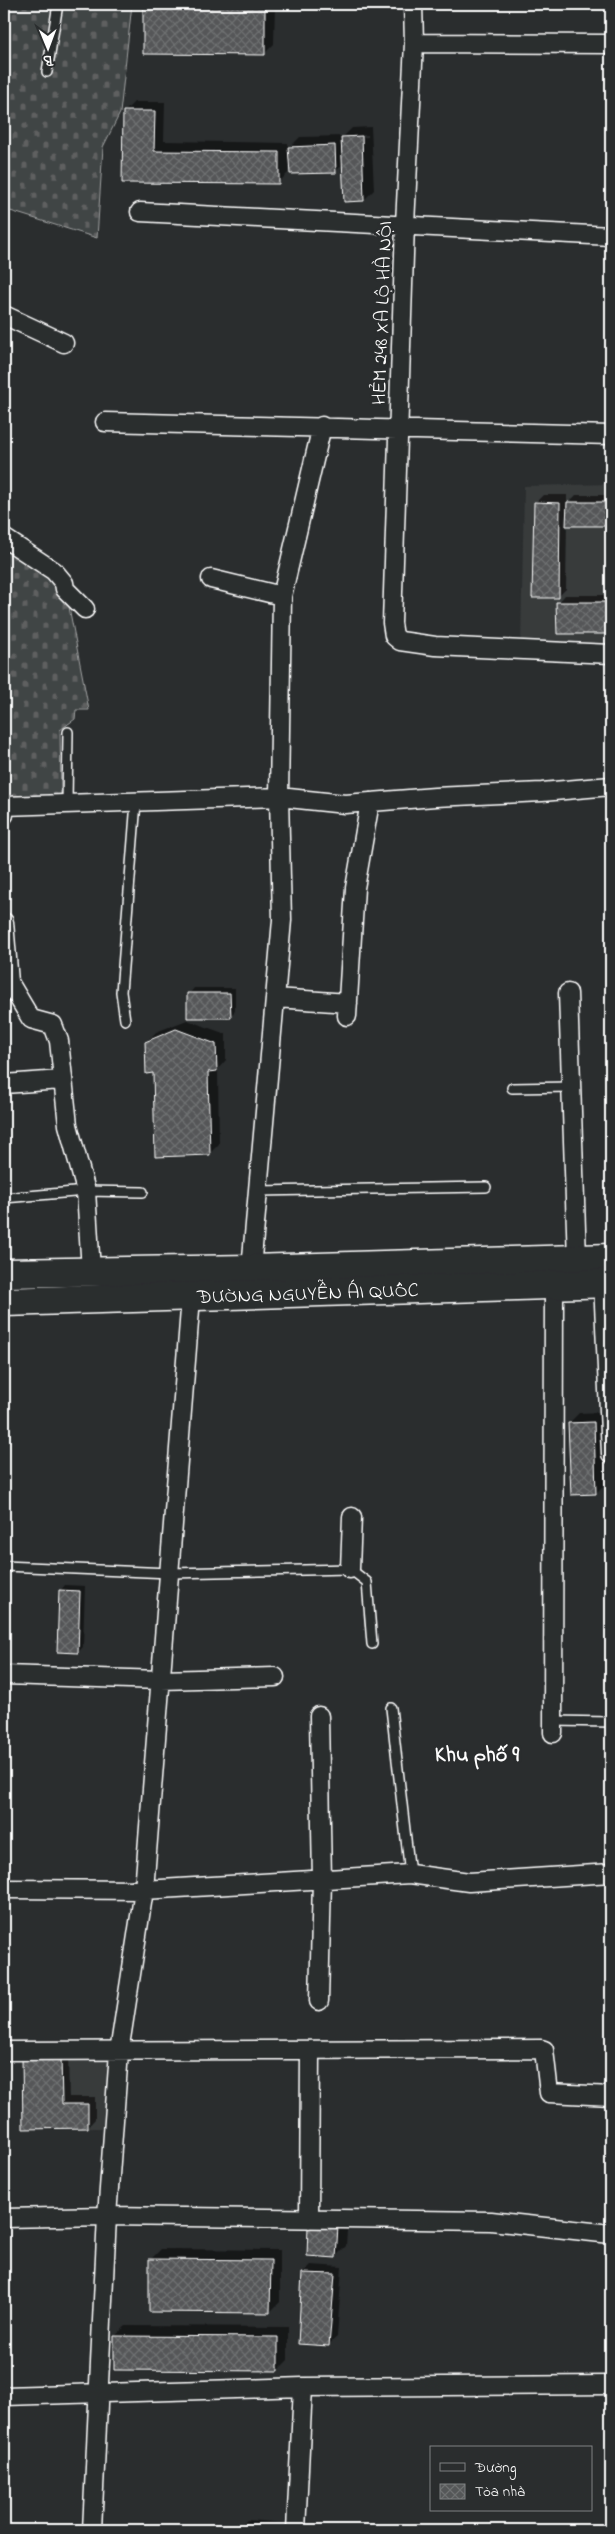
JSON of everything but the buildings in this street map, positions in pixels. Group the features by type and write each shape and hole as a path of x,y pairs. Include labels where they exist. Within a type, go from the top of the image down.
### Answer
{"main road":[{"name":"ĐƯỜNG NGUYỄN ÁI QUỐC","path":"4,1273 251,1269 611,1258"},
{"name":"ĐƯỜNG NGUYỄN ÁI QUỐC","path":"4,1302 607,1283"}],"street":[{"name":"HẺM 248 XA LỘ HÀ NỘI","path":"414,4 398,431 392,623 394,636 400,641 406,642 495,650 611,654"},
{"path":"414,44 611,44"},
{"path":"140,212 405,224 476,230 611,236"},
{"path":"4,315 64,343"},
{"path":"105,422 322,426 398,431 611,435"},
{"path":"251,1269 282,920 279,798 282,596 322,426"},
{"path":"4,538 54,571 64,583 65,589 85,609"},
{"path":"211,579 282,596"},
{"path":"4,815 4,806 279,798 345,804 611,786"},
{"path":"276,998 347,1009 355,888 370,802"},
{"path":"4,922 10,982 31,1019 53,1025 59,1041 68,1125 86,1191 91,1272"},
{"path":"568,993 577,1259"},
{"path":"4,1084 62,1080"},
{"path":"607,1283 611,1454"},
{"path":"553,1727 554,1285"},
{"path":"92,2530 107,2216 119,2052 144,1890 191,1297"},
{"path":"350,1569 352,1517"},
{"path":"4,1675 161,1680 275,1677"},
{"path":"319,1716 322,1880 320,2001"},
{"path":"4,1889 144,1890 410,1874 469,1882 611,1874"},
{"path":"4,2051 119,2052 541,2048 544,2050 550,2093 611,2096"},
{"path":"309,2219 310,2050"},
{"path":"4,2218 107,2216 491,2221 611,2234"},
{"path":"4,2396 303,2387 611,2385"},
{"path":"296,2530 303,2387"}],"lane":[{"path":"47,72 58,4"},
{"path":"67,804 68,732"},
{"path":"125,1020 121,992 136,802"},
{"path":"512,1088 571,1087"},
{"path":"258,1191 486,1187"},
{"path":"4,1198 86,1191 143,1192"},
{"path":"4,1566 170,1573 350,1569 367,1582 372,1644"},
{"path":"391,1708 410,1874"},
{"path":"553,1727 611,1722"}],"shaded area":[{"path":"611,484 611,647 521,644 524,486"},
{"path":"22,2058 111,2058 106,2128 23,2129"}],"green space":[{"path":"4,4 132,4 120,113 103,147 97,238 4,209"},
{"path":"4,546 49,576 68,602 89,710 76,710 75,719 60,730 61,798 4,798"}],"district":[{"name":"Khu phố 9","path":"477,1753"}]}
